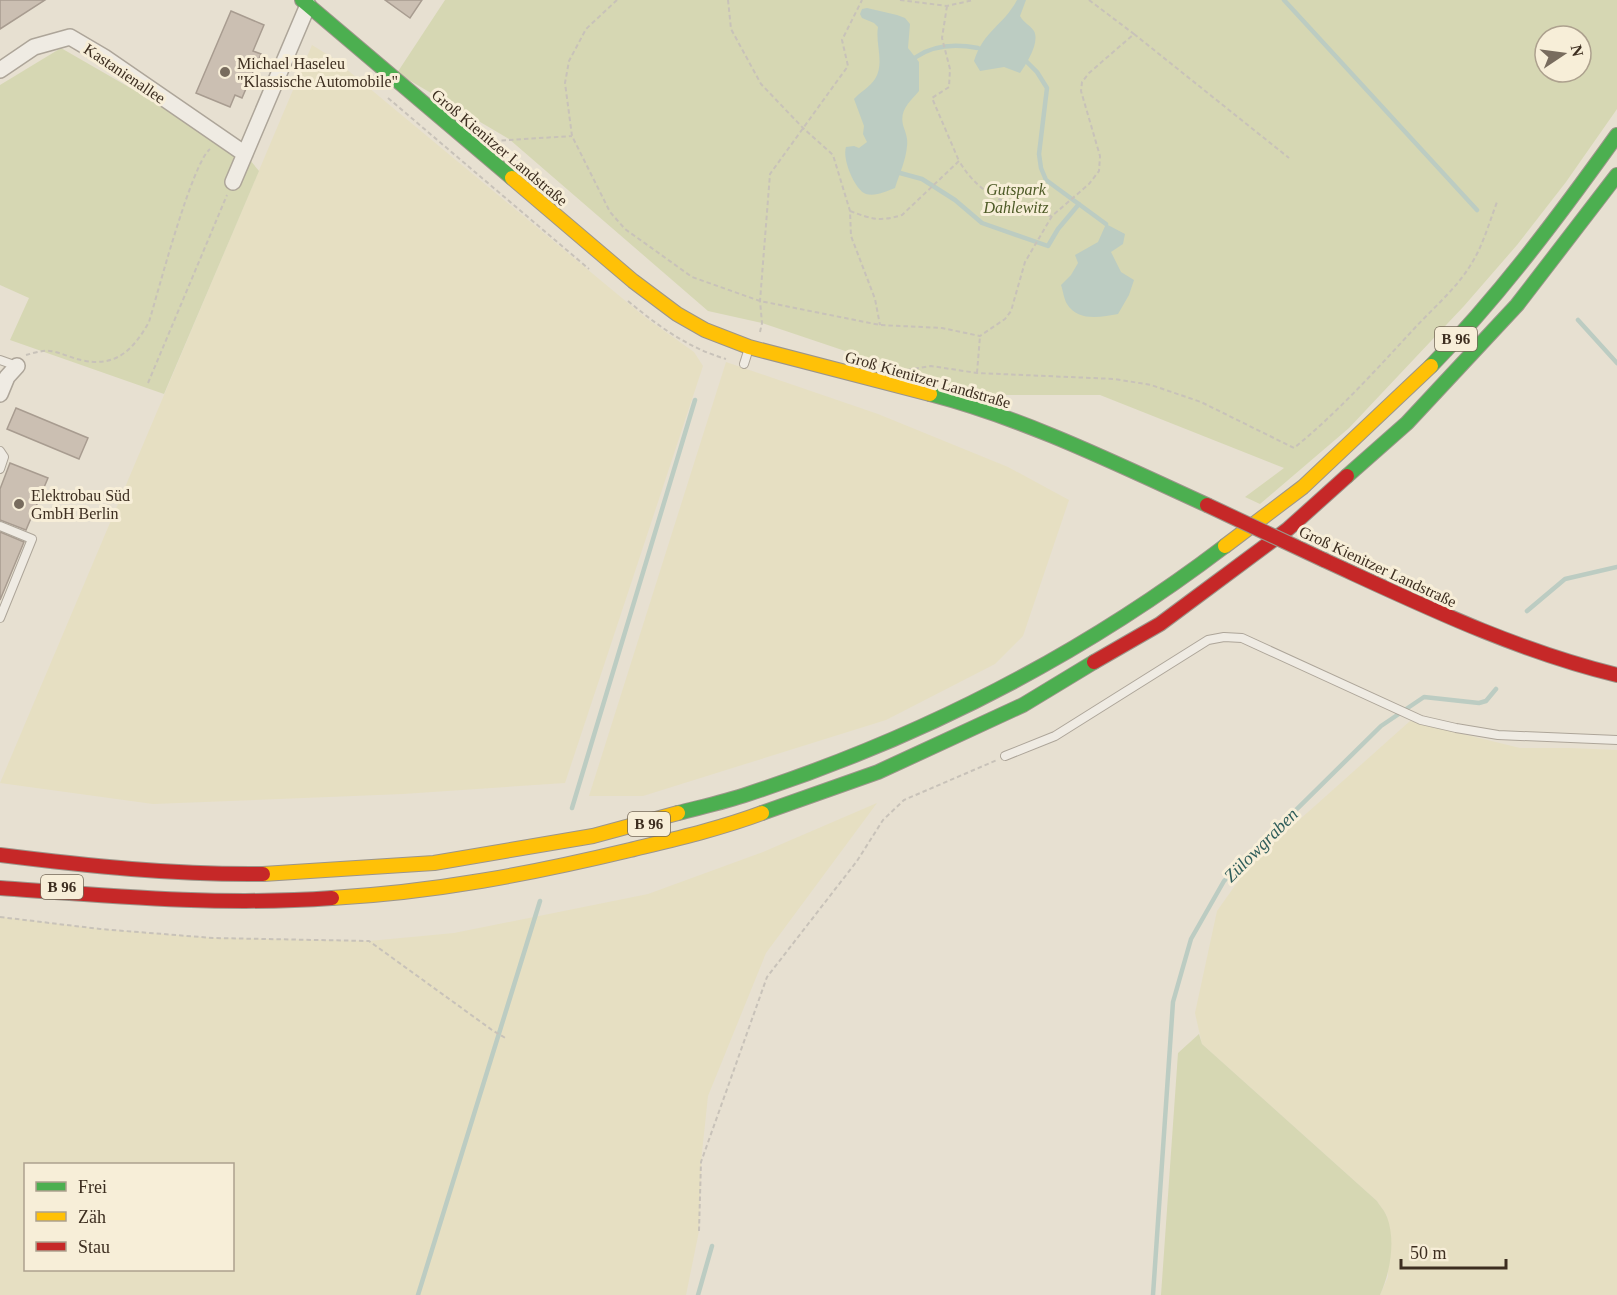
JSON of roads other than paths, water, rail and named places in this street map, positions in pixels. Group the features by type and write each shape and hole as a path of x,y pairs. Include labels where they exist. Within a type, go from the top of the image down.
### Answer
{"main road":[{"name":"Groß Kienitzer Landstraße","path":"305,3 651,296 676,314 705,330 752,348 948,399 1042,432 1511,644 1563,662 1617,675"},
{"name":"B 96","path":"0,855 115,868 257,874 355,870 469,859 597,836 720,804 803,776 897,738 998,691 1072,652 1166,592 1251,530 1313,479 1423,375 1479,315 1574,196 1617,135"},
{"name":"B 96","path":"0,878 124,896 273,901 425,891 649,848 806,800 908,761 1011,711 1086,671 1179,611 1257,554 1343,484 1435,396 1488,340 1551,264 1617,175"},
{"path":"0,888 124,896"}],"street":[{"path":"233,182 305,3"},
{"name":"Kastanienallee","path":"0,70 34,47 70,37 104,57 244,154"},
{"path":"0,394 7,377 17,366"}],"lane":[{"path":"744,364 752,348"},
{"path":"0,360 17,366"},
{"path":"0,451 4,457 0,469"},
{"path":"0,526 32,539 0,618"},
{"path":"1005,756 1054,736 1208,640 1224,637 1242,638 1421,720 1456,729 1498,735 1617,740"}],"waterway":[{"path":"1284,0 1477,210"},
{"path":"916,57 938,47 978,48"},
{"path":"1027,62 1037,72 1047,88 1039,154 1046,180 1106,224"},
{"path":"900,173 922,179 955,200 982,223 1048,246 1058,229 1079,204"},
{"path":"1578,320 1617,363"},
{"path":"572,808 695,400"},
{"name":"Zülowgraben","path":"1527,611 1565,579 1617,567"},
{"name":"Zülowgraben","path":"1153,1295 1173,1002 1191,939 1224,881 1381,726 1424,697 1479,703 1486,701 1496,689"},
{"path":"418,1295 540,901"},
{"path":"698,1295 712,1246"}],"place":[{"name":"Michael Haseleu \"Klassische Automobile\"","path":"225,72"},
{"name":"Elektrobau Süd GmbH Berlin","path":"19,504"}],"park label":[{"name":"Gutspark Dahlewitz","path":"1016,198"}]}
